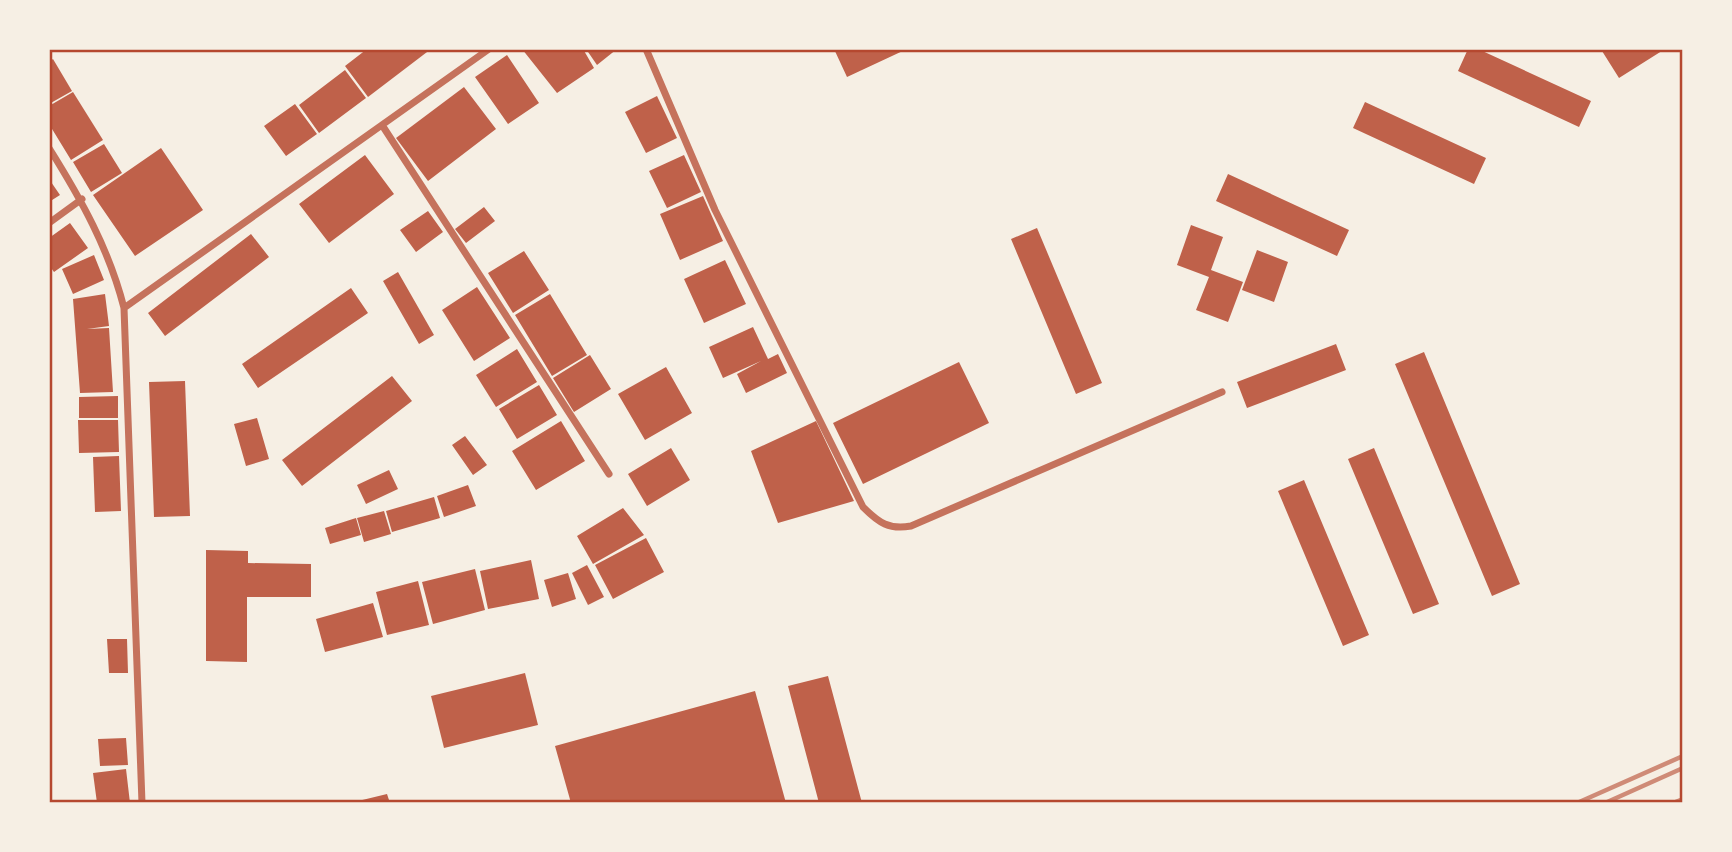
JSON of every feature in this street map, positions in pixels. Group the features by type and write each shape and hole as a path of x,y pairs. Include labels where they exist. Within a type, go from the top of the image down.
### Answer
{"street":[{"path":"124,307 489,49"},
{"path":"646,49 715,210 863,508 878,523 896,529 911,526 1223,392"},
{"path":"382,125 609,474"},
{"path":"49,148 82,199 114,270 124,307 142,803"},
{"path":"49,223 82,199"}],"building":[{"path":"367,49 431,49 368,97 345,66"},
{"path":"522,49 583,49 594,68 557,93"},
{"path":"586,49 617,49 597,65"},
{"path":"834,49 907,49 847,77"},
{"path":"1468,49 1478,49 1591,101 1579,127 1458,71"},
{"path":"1665,49 1619,78 1602,51"},
{"path":"507,55 539,103 508,124 475,77"},
{"path":"53,59 72,91 49,104 49,62"},
{"path":"345,70 366,98 319,133 299,105"},
{"path":"464,87 496,129 428,181 396,138"},
{"path":"73,92 103,140 71,160 49,124 49,106"},
{"path":"657,96 677,138 646,153 625,112"},
{"path":"1365,102 1486,158 1474,184 1353,128"},
{"path":"295,104 317,134 286,156 264,126"},
{"path":"104,144 122,173 91,192 73,162"},
{"path":"161,148 203,210 135,256 93,195"},
{"path":"365,155 394,194 329,243 299,204"},
{"path":"684,155 701,192 667,208 649,171"},
{"path":"1228,174 1349,230 1337,256 1216,201"},
{"path":"49,179 60,195 49,202"},
{"path":"703,196 723,241 680,260 660,214"},
{"path":"484,207 495,221 466,243 455,229"},
{"path":"428,211 443,232 416,252 400,230"},
{"path":"70,223 88,248 54,272 49,265 49,238"},
{"path":"1191,225 1223,237 1211,270 1243,282 1228,322 1196,310 1209,277 1177,265"},
{"path":"1037,228 1102,383 1076,394 1011,239"},
{"path":"251,234 269,257 165,336 148,313"},
{"path":"1257,250 1288,262 1274,302 1242,290"},
{"path":"524,251 549,290 513,313 488,273"},
{"path":"94,255 104,280 73,294 62,269"},
{"path":"725,260 746,304 704,323 684,279"},
{"path":"398,272 434,335 419,344 383,281"},
{"path":"477,287 510,338 474,361 442,310"},
{"path":"351,288 368,313 258,388 242,364"},
{"path":"105,294 109,326 87,329 109,328 113,392 80,393 73,299"},
{"path":"550,294 587,355 552,376 515,315"},
{"path":"753,327 768,359 778,354 787,373 746,393 737,374 761,361 723,378 709,347"},
{"path":"1336,344 1346,370 1247,408 1237,382"},
{"path":"517,349 537,382 496,407 476,375"},
{"path":"1424,352 1520,584 1492,596 1395,364"},
{"path":"590,355 611,389 574,412 553,378"},
{"path":"959,362 989,423 863,484 833,423"},
{"path":"666,367 692,413 645,440 618,394"},
{"path":"392,376 412,401 302,486 282,460"},
{"path":"185,381 190,516 154,517 149,382"},
{"path":"539,385 557,415 517,439 499,409"},
{"path":"118,396 118,418 79,418 79,397"},
{"path":"257,418 269,459 246,466 234,424"},
{"path":"78,420 118,420 119,452 79,453"},
{"path":"561,421 585,461 536,490 512,451"},
{"path":"816,421 854,501 778,523 751,451"},
{"path":"465,436 487,465 473,475 452,445"},
{"path":"671,448 690,480 647,506 628,474"},
{"path":"1374,448 1439,604 1413,614 1348,459"},
{"path":"119,456 121,511 95,512 93,457"},
{"path":"389,470 398,489 366,504 357,485"},
{"path":"1304,480 1369,635 1343,646 1278,491"},
{"path":"468,485 476,506 444,517 437,496"},
{"path":"434,497 440,518 392,532 386,511"},
{"path":"623,508 644,535 593,564 577,536"},
{"path":"384,511 391,534 364,542 357,518"},
{"path":"356,518 361,535 330,544 325,528"},
{"path":"646,538 664,572 613,599 595,565"},
{"path":"206,550 248,551 248,563 311,564 311,597 247,597 247,662 206,661"},
{"path":"531,560 539,599 488,609 480,571"},
{"path":"587,565 604,597 588,605 572,573"},
{"path":"475,569 485,610 433,624 422,582"},
{"path":"568,573 576,599 552,607 544,580"},
{"path":"418,581 429,625 387,635 376,592"},
{"path":"373,603 383,637 325,652 316,619"},
{"path":"107,639 127,639 128,673 109,673"},
{"path":"525,673 538,725 444,748 431,696"},
{"path":"828,676 862,803 819,803 788,686"},
{"path":"755,691 786,803 571,803 555,746"},
{"path":"126,738 128,765 100,766 98,739"},
{"path":"126,769 130,803 97,803 93,773"},
{"path":"387,794 390,803 354,803 354,802"}],"railway":[{"path":"1577,803 1683,756"},
{"path":"1605,803 1683,768"},
{"path":"1673,803 1683,799"}]}
